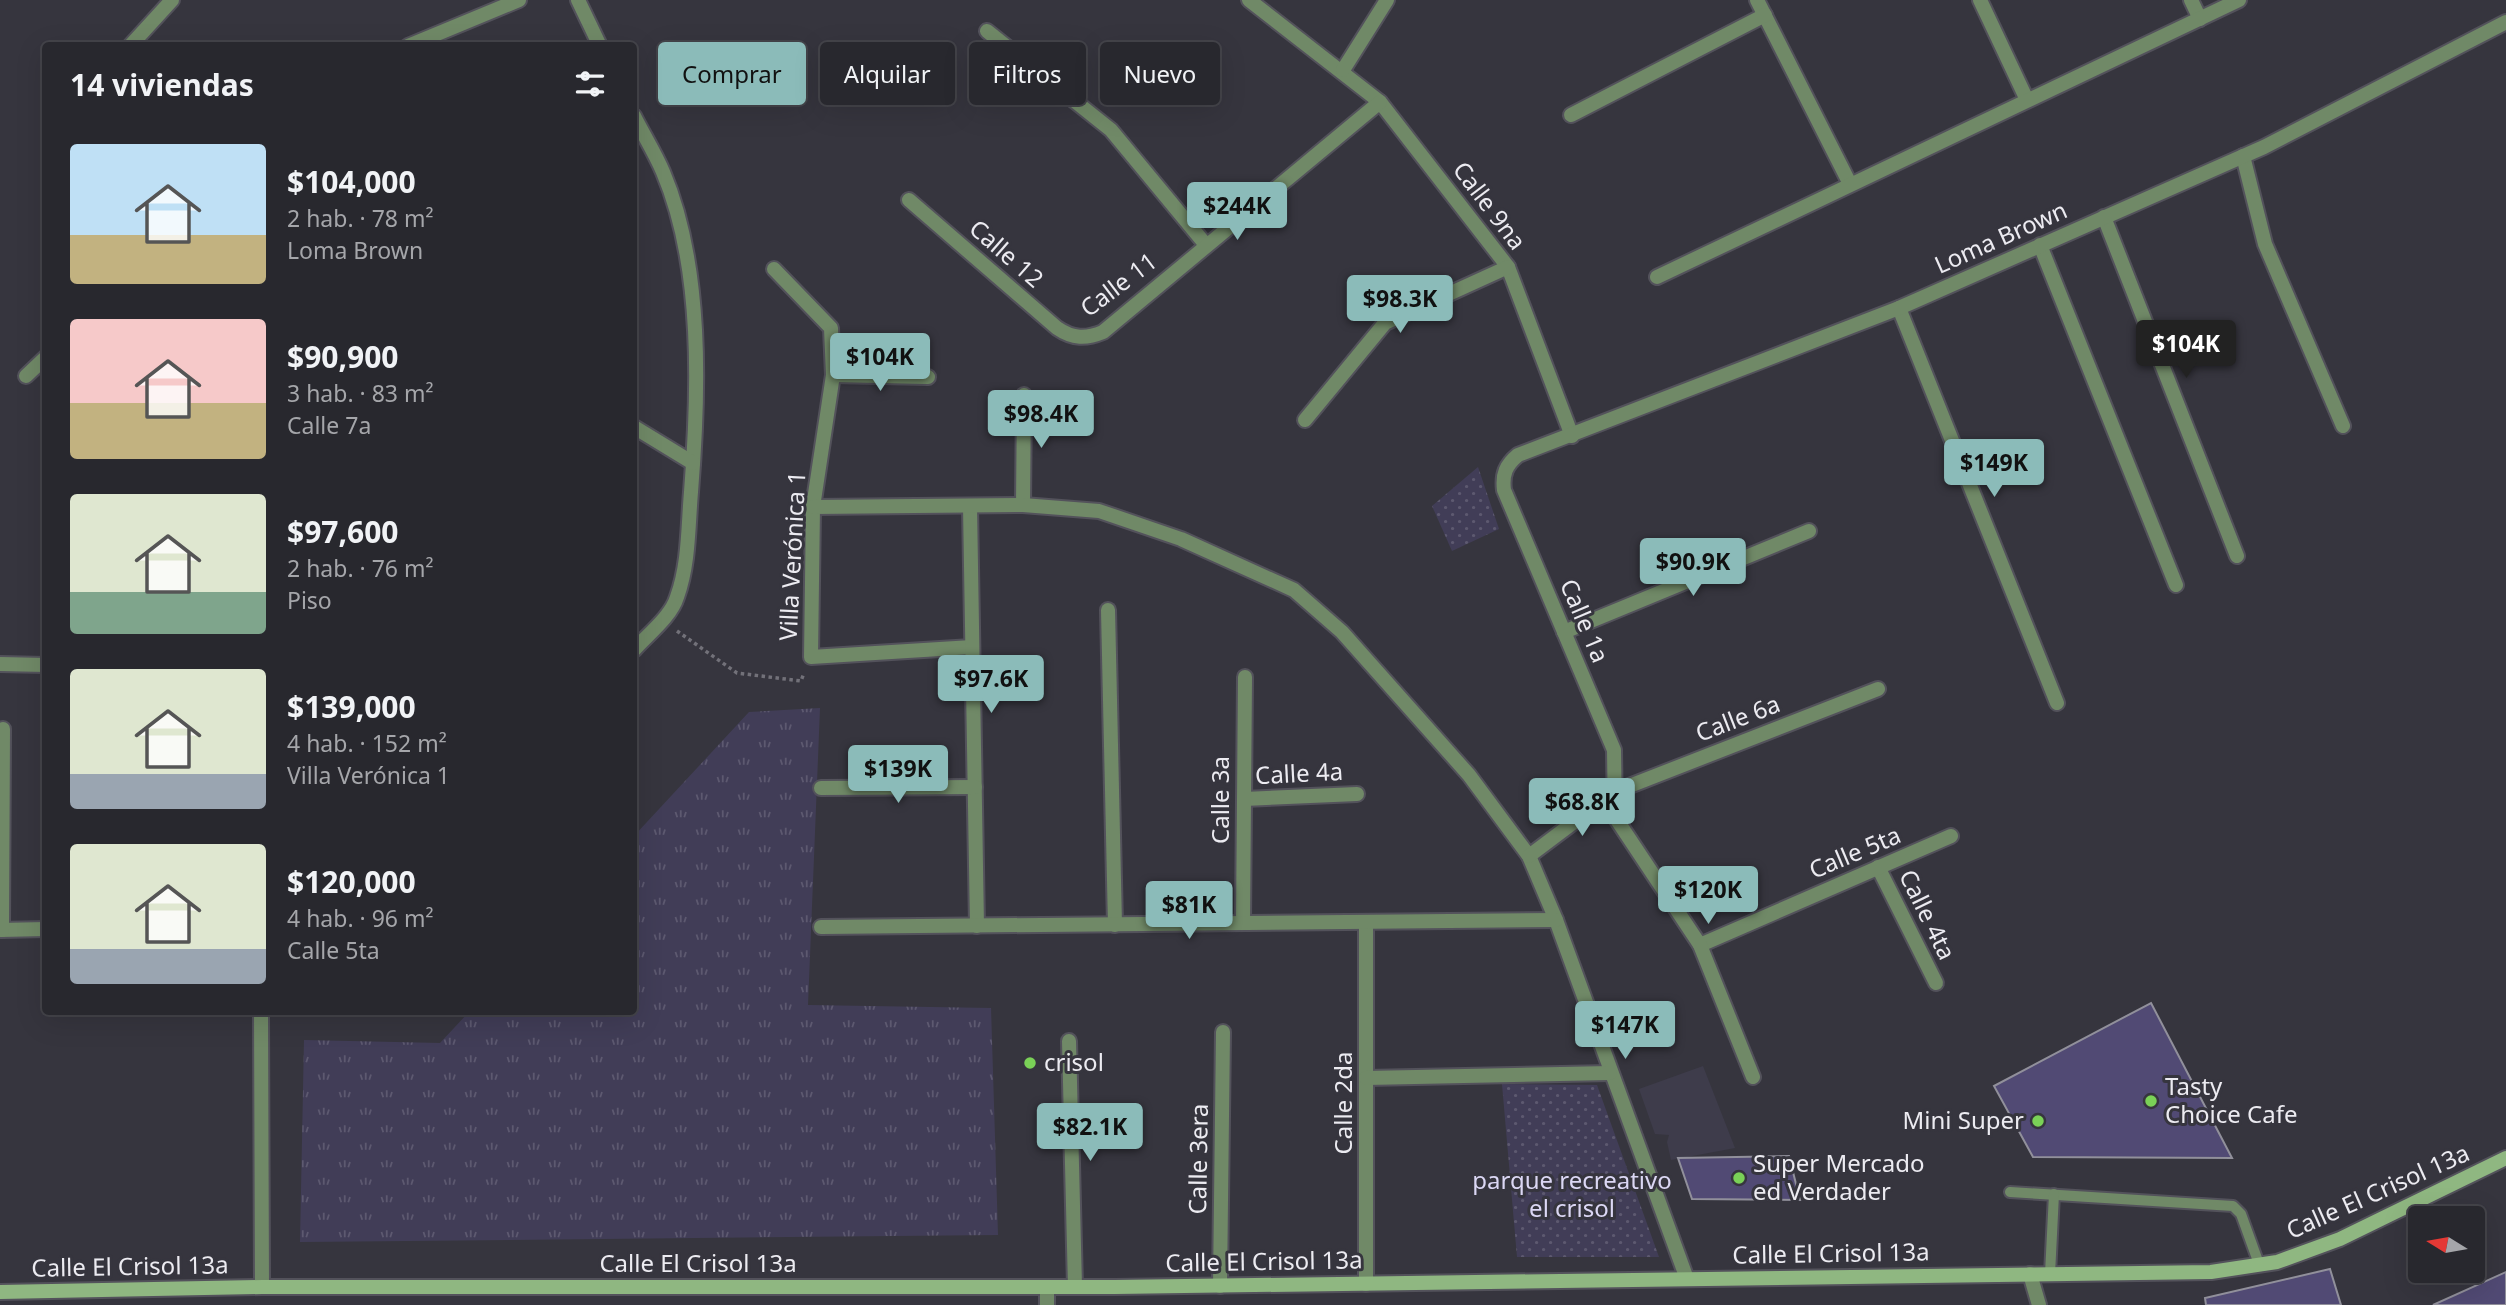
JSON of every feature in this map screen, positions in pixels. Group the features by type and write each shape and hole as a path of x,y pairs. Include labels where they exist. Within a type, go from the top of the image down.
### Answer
{"street":[{"path":"134,42 172,0"},
{"path":"418,42 519,0"},
{"path":"578,0 598,42"},
{"name":"Calle 9na","path":"1249,0 1343,70 1380,102 1508,267 1572,436"},
{"path":"1343,70 1387,0"},
{"path":"1757,0 1850,184"},
{"path":"1980,0 2027,100"},
{"path":"2191,0 2200,19"},
{"path":"1657,277 2239,0"},
{"path":"1570,115 1765,15"},
{"name":"Loma Brown","path":"1505,470 1518,455 1899,308 2243,156 2506,23"},
{"path":"987,30 1111,130 1206,245"},
{"name":"Calle 11","path":"1077,338 1103,332 1380,102"},
{"path":"637,122 664,173 681,234 694,298 697,362 693,463 684,570 676,600 637,647"},
{"path":"2243,156 2265,244 2343,426"},
{"name":"Calle 12","path":"909,200 1057,328 1077,338"},
{"path":"2104,217 2237,556"},
{"path":"2040,245 2176,585"},
{"path":"1305,420 1385,323 1508,267"},
{"name":"Villa Verónica 1","path":"774,268 831,328 833,375 813,507 811,657"},
{"path":"1899,308 2057,703"},
{"path":"26,376 42,361"},
{"path":"833,375 928,377"},
{"path":"1023,505 1024,395"},
{"path":"637,429 693,463"},
{"name":"Calle 1a","path":"1505,470 1504,489 1614,750 1615,817 1700,945 1753,1077"},
{"path":"813,507 1023,505 1099,511 1181,539 1294,590 1342,632 1469,775 1529,856 1556,920 1687,1279"},
{"path":"970,506 977,926"},
{"path":"1564,632 1809,531"},
{"path":"1108,610 1115,925"},
{"path":"811,657 972,647"},
{"path":"0,664 42,665"},
{"name":"Calle 3a","path":"1243,923 1245,677"},
{"name":"Calle 6a","path":"1529,856 1614,792 1878,688"},
{"path":"3,729 1,930 42,929"},
{"path":"821,789 975,787"},
{"name":"Calle 4a","path":"1244,799 1357,794"},
{"name":"Calle 5ta","path":"1700,945 1951,836"},
{"name":"Calle 4ta","path":"1878,867 1936,983"},
{"path":"821,928 1556,920"},
{"name":"Calle 2da","path":"1366,922 1366,1284"},
{"path":"261,1015 262,1287"},
{"name":"Calle 3era","path":"1220,1286 1223,1032"},
{"path":"1069,1041 1074,1287"},
{"path":"1366,1078 1610,1073"},
{"name":"Calle El Crisol 13a","path":"0,1292 262,1287 1220,1286 2211,1272 2277,1262 2340,1239 2506,1158"},
{"path":"2030,1274 2039,1305"},
{"path":"1047,1287 1047,1305"}],"lane":[{"path":"2010,1192 2233,1206 2241,1214 2259,1265"},
{"path":"2050,1274 2054,1194"}],"path":[{"path":"661,620 737,673 801,681 811,657"}],"shaded area":[{"path":"1703,1066 1735,1148 1671,1160 1667,1142 1669,1135 1655,1134 1639,1089"}],"green space":[{"path":"1478,467 1499,529 1452,551 1432,506"},
{"path":"820,708 808,1005 991,1008 998,1235 300,1242 304,1040 440,1043 466,1015 637,1015 637,833 749,712"},
{"name":"parque recreativo el crisol","path":"1502,1084 1597,1085 1659,1257 1517,1257"}],"building":[{"name":"Tasty Choice Cafe","path":"2151,1003 2232,1158 2033,1157 1994,1086"},
{"name":"Super Mercado ed Verdader","path":"1789,1156 1800,1200 1692,1199 1678,1158"},
{"path":"2330,1269 2341,1305 2206,1305 2205,1298"},
{"path":"2506,1272 2506,1305 2433,1305 2485,1283"}],"place":[{"name":"crisol","path":"1030,1063"},
{"name":"Tasty Choice Cafe","path":"2151,1101"},
{"name":"Mini Super","path":"2038,1121"},
{"name":"Super Mercado ed Verdader","path":"1739,1178"}]}
